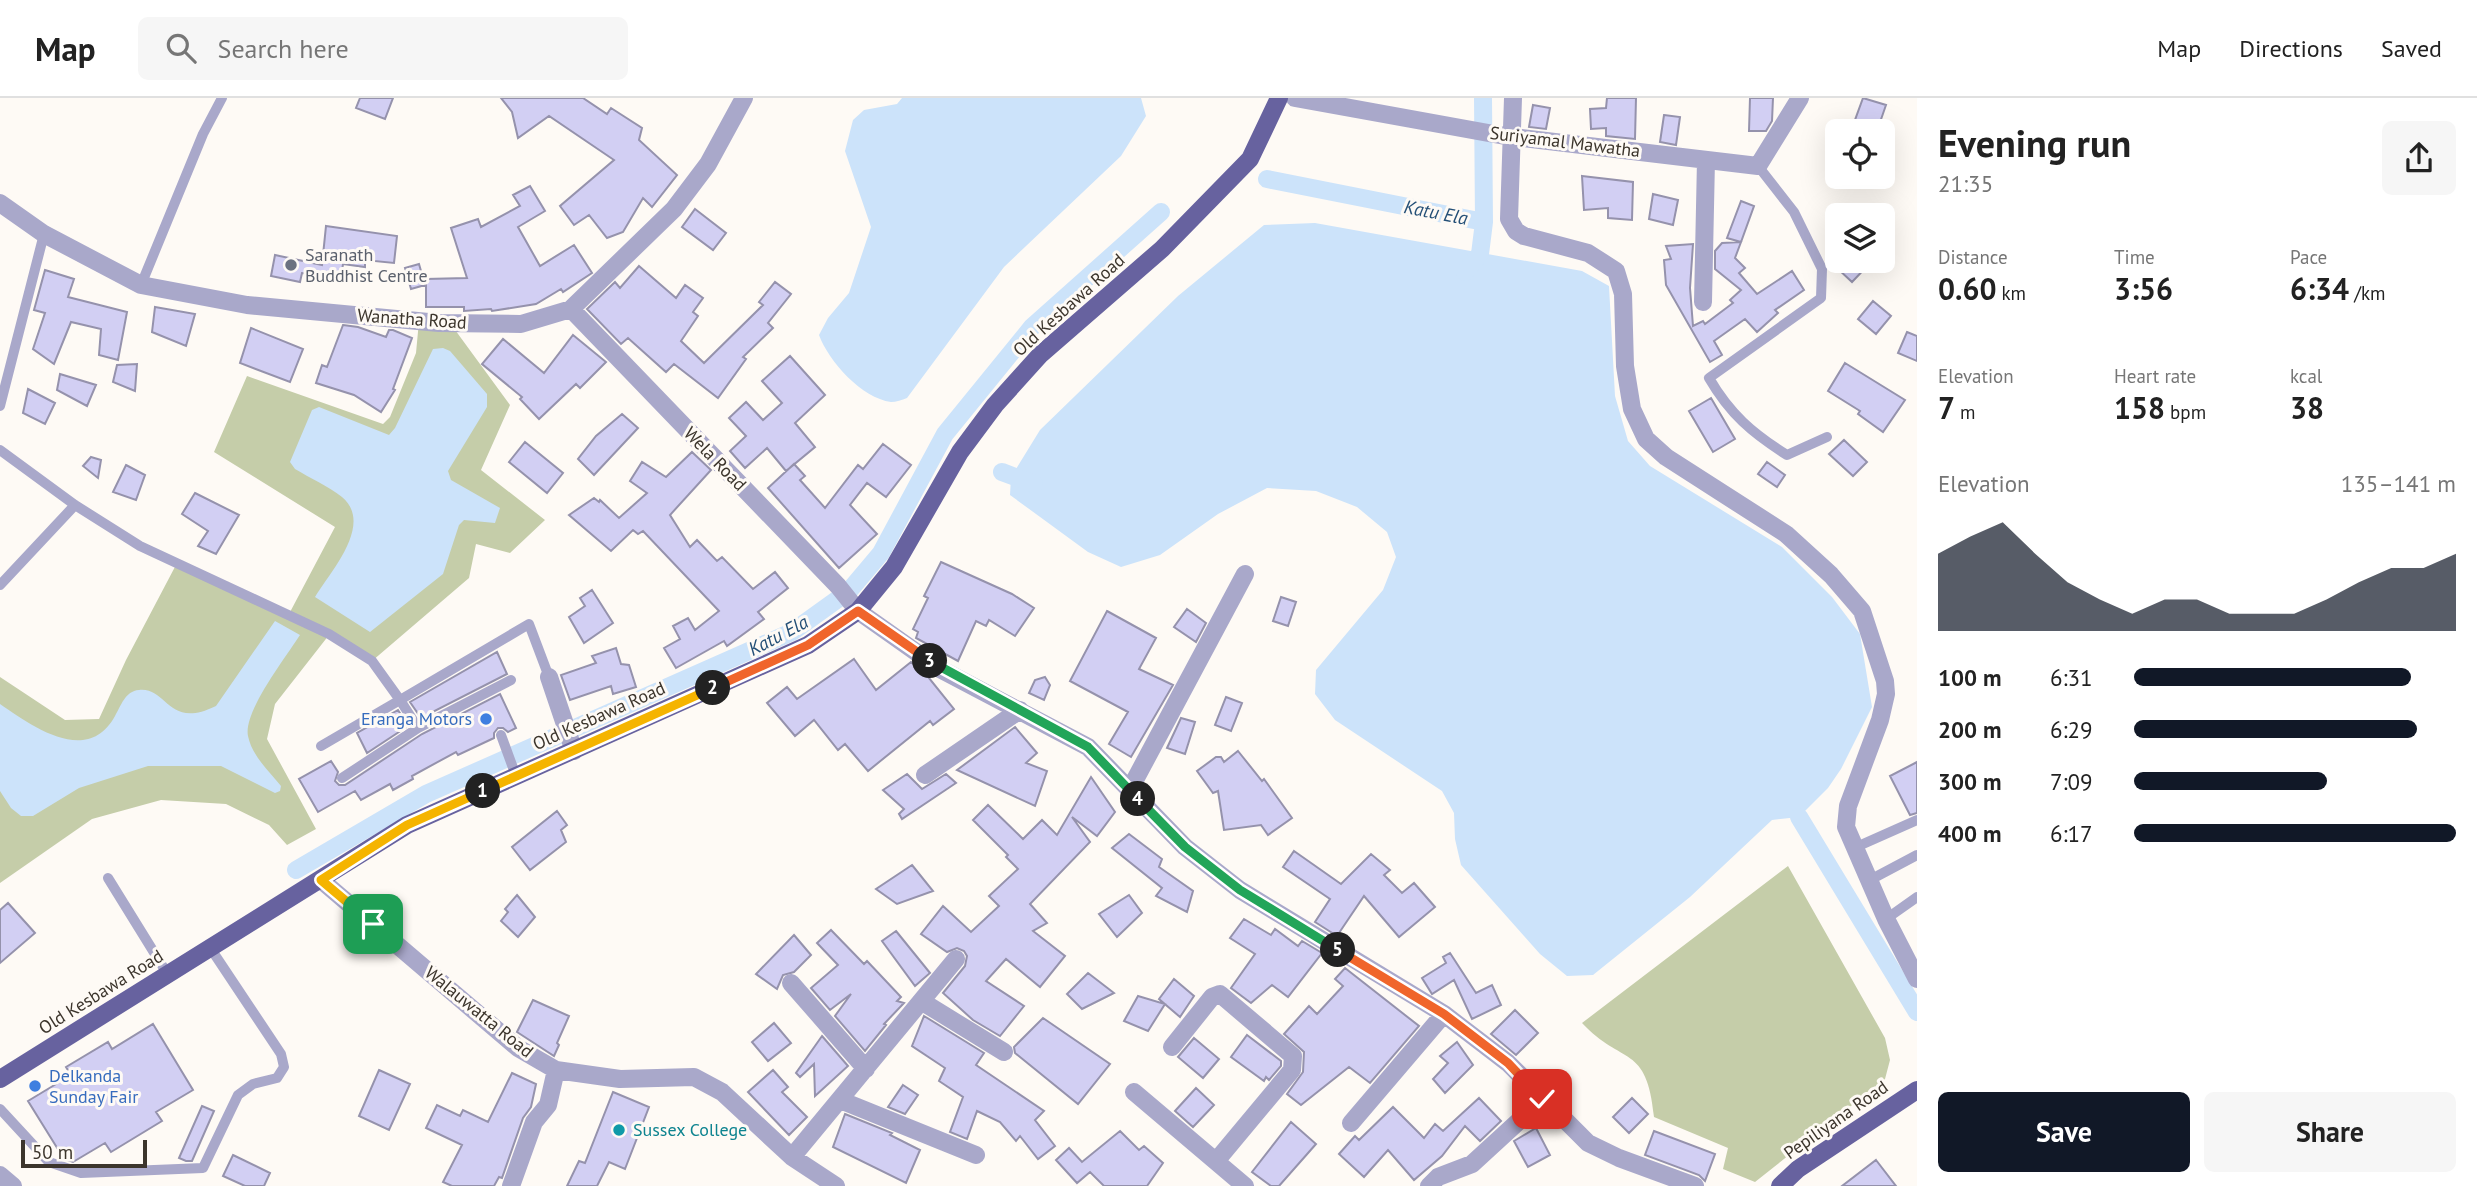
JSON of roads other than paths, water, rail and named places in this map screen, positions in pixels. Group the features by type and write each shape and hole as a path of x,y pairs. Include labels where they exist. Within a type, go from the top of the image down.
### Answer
{"main road":[{"name":"Old Kesbawa Road","path":"0,1079 407,825 808,645 855,607 894,567 960,452 995,405 1041,355 1162,249 1250,159 1279,98"},
{"name":"Pepiliyana Road","path":"1780,1186 1820,1154 1917,1090"}],"street":[{"name":"Wanatha Road","path":"0,202 44,233 141,285 247,305 439,323 521,324 571,309 674,209 708,164 744,98"},
{"name":"Suriyamal Mawatha","path":"1294,98 1465,130 1758,166"},
{"path":"1513,98 1508,136 1511,226 1524,236 1588,253 1616,271 1623,294 1625,366 1632,409 1646,439 1666,457 1786,534 1831,575 1862,611 1885,681 1886,694 1845,817 1853,849 1917,979"},
{"path":"1758,166 1800,98"},
{"path":"1703,302 1706,160"},
{"name":"Wela Road","path":"571,309 838,586 855,607 940,668 1088,747 1185,847 1240,890 1444,1014 1508,1063 1588,1143 1619,1158 1695,1186"},
{"path":"1129,791 1245,574"},
{"path":"549,677 574,751"},
{"path":"925,775 1020,709"},
{"name":"Walauwatta Road","path":"321,880 517,1048 556,1070 620,1079 694,1077 722,1092 792,1157 836,1186"},
{"path":"792,1157 957,959"},
{"path":"791,983 866,1069"},
{"path":"1172,1047 1212,997 1220,994 1293,1056 1292,1070 1217,1160"},
{"path":"921,1001 1004,1052"},
{"path":"1350,1123 1444,1014"},
{"path":"511,1186 534,1122 548,1105 556,1070"},
{"path":"1135,1092 1245,1186"},
{"path":"1429,1186 1438,1177 1472,1164 1542,1099"},
{"path":"840,1100 976,1155"}],"lane":[{"path":"141,285 204,134 222,98"},
{"path":"1758,166 1794,212 1822,269 1821,298 1709,378 1725,406 1762,439 1787,455 1827,437"},
{"path":"0,406 10,377 44,233"},
{"path":"0,370 10,377"},
{"path":"0,450 75,505 141,546 329,634 372,662 418,728"},
{"path":"0,585 75,505"},
{"path":"321,746 529,624 549,677"},
{"path":"342,778 418,728 511,680"},
{"path":"501,735 516,775"},
{"path":"1853,849 1917,820"},
{"path":"1868,881 1917,855"},
{"path":"108,878 168,975"},
{"path":"1886,919 1917,897"},
{"path":"0,1110 49,1162 81,1173 203,1168 238,1095 253,1084 277,1078 284,1067 281,1054 211,948"}],"water":[{"path":"902,98 1141,98 1146,116 1121,156 1004,267 907,398 891,402 869,394 848,377 830,356 819,335 828,318 849,293 871,227 845,151 853,120 864,110 897,104"},
{"path":"1315,223 1582,271 1609,286 1615,396 1628,441 1650,466 1782,547 1832,597 1860,634 1872,707 1841,769 1828,788 1799,817 1772,820 1690,897 1593,975 1567,976 1540,954 1461,865 1455,839 1454,813 1442,791 1335,720 1315,694 1316,670 1383,590 1396,557 1387,532 1357,507 1316,491 1267,488 1218,514 1160,555 1121,567 1088,552 1010,495 1011,477 1040,430 1178,296 1264,225"},
{"path":"443,348 450,351 487,394 487,407 448,471 451,480 500,508 495,523 464,520 459,525 443,574 370,632 315,597 339,561 352,534 354,520 351,508 342,497 295,469 290,462 312,410 319,407 389,435 395,428 433,349"},
{"path":"275,621 300,635 259,699 248,726 248,736 257,757 281,786 280,791 275,793 221,766 148,766 79,788 33,816 21,816 11,808 0,791 0,704 43,730 74,740 90,739 103,731 124,700 134,691 149,691 178,711 200,712 216,706"}],"waterway":[{"name":"Katu Ela","path":"1267,179 1484,222 1483,98"},
{"name":"Katu Ela","path":"296,870 426,794 792,632 849,591 881,553 945,434 1032,327 1161,212"},
{"path":"1465,272 1480,254 1484,222"},
{"path":"1002,472 1034,484"},
{"path":"1799,817 1917,1012"}],"place":[{"name":"Saranath Buddhist Centre","path":"291,265"},
{"name":"Eranga Motors","path":"486,719"},
{"name":"Delkanda Sunday Fair","path":"35,1086"},
{"name":"Sussex College","path":"619,1130"}]}
